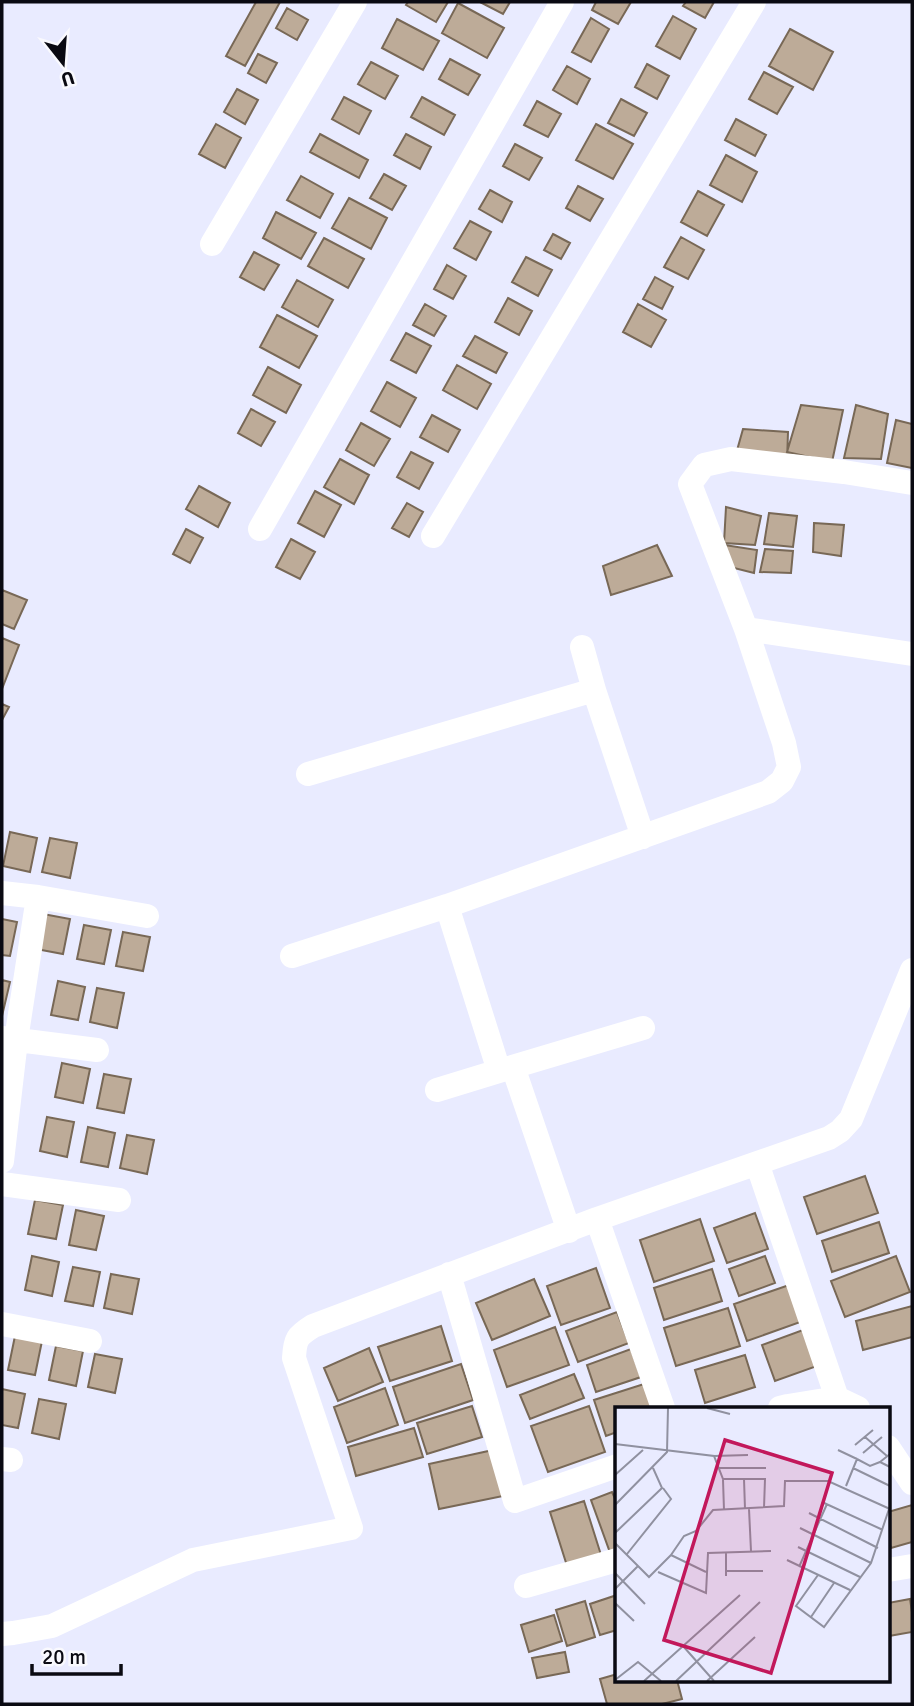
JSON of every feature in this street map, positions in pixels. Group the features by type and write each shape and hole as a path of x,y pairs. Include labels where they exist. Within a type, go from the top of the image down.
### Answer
{"street":[{"path":"212,244 355,2"},
{"path":"260,529 562,2"},
{"path":"433,536 754,2"},
{"path":"292,956 447,906 768,792 782,781 789,767 784,743 746,629 690,484 704,465 731,458 912,483"},
{"path":"746,629 912,654"},
{"path":"582,647 643,837"},
{"path":"308,774 594,690"},
{"path":"2,893 147,916"},
{"path":"2,1161 9,1039 38,897"},
{"path":"447,906 569,1231"},
{"path":"2,1634 52,1626 193,1560 351,1528 294,1359 299,1334 313,1326 597,1219 829,1138 851,1119 912,970"},
{"path":"437,1090 643,1028"},
{"path":"9,1039 97,1050"},
{"path":"757,1163 848,1403 785,1407"},
{"path":"2,1184 119,1200"},
{"path":"597,1219 662,1407"},
{"path":"449,1275 514,1501 615,1467"},
{"path":"2,1324 90,1341"},
{"path":"890,1451 903,1480"},
{"path":"526,1586 615,1561"},
{"path":"890,1570 912,1566"}],"building":[{"path":"256,2 280,2 245,66 226,56"},
{"path":"408,2 448,2 436,22 406,5"},
{"path":"480,2 510,2 503,14"},
{"path":"596,2 631,2 618,24 592,10"},
{"path":"686,2 714,2 705,18 683,6"},
{"path":"458,3 504,28 487,58 442,33"},
{"path":"287,8 308,20 297,40 276,28"},
{"path":"673,16 696,29 680,59 656,46"},
{"path":"591,18 609,29 591,62 572,52"},
{"path":"397,19 439,41 423,70 382,48"},
{"path":"790,29 833,52 813,90 769,66"},
{"path":"258,54 277,63 266,83 248,73"},
{"path":"450,59 480,75 468,95 439,79"},
{"path":"371,62 398,76 385,99 358,84"},
{"path":"647,64 669,76 657,99 635,87"},
{"path":"567,66 590,79 577,104 553,90"},
{"path":"764,72 793,87 777,114 749,99"},
{"path":"237,89 258,100 245,124 224,112"},
{"path":"344,97 371,111 359,134 332,119"},
{"path":"422,97 455,115 444,135 411,117"},
{"path":"621,99 647,113 634,136 608,123"},
{"path":"537,101 561,114 548,137 524,125"},
{"path":"736,119 766,135 755,156 725,140"},
{"path":"216,124 241,138 225,168 199,154"},
{"path":"596,124 633,144 613,179 576,160"},
{"path":"320,134 368,160 359,178 310,152"},
{"path":"406,134 431,147 420,169 394,155"},
{"path":"515,144 542,158 529,180 503,166"},
{"path":"726,155 757,172 742,202 710,185"},
{"path":"384,174 406,186 392,210 370,198"},
{"path":"301,176 333,194 320,218 287,200"},
{"path":"578,186 603,199 590,221 566,208"},
{"path":"490,190 512,202 502,222 479,209"},
{"path":"698,191 724,205 707,236 681,222"},
{"path":"349,198 387,218 371,249 332,228"},
{"path":"276,212 316,233 301,259 263,238"},
{"path":"470,221 491,232 476,260 454,248"},
{"path":"553,234 570,243 561,259 544,250"},
{"path":"681,237 704,250 688,279 664,267"},
{"path":"324,238 364,259 348,288 308,266"},
{"path":"254,252 279,265 264,290 240,277"},
{"path":"526,257 552,270 538,296 512,282"},
{"path":"447,265 466,276 453,299 434,289"},
{"path":"655,277 673,287 662,309 643,299"},
{"path":"297,280 333,300 318,327 282,307"},
{"path":"508,298 532,311 519,335 495,322"},
{"path":"425,304 446,316 434,336 413,325"},
{"path":"638,304 666,320 651,347 623,332"},
{"path":"277,315 317,336 299,368 260,347"},
{"path":"406,333 431,346 416,373 391,360"},
{"path":"475,336 507,353 496,373 463,356"},
{"path":"457,365 491,384 477,409 443,390"},
{"path":"268,367 301,385 286,413 253,395"},
{"path":"387,382 416,398 400,427 371,411"},
{"path":"801,405 843,410 832,462 787,452"},
{"path":"856,405 888,414 881,459 844,458"},
{"path":"251,409 275,422 261,446 238,433"},
{"path":"432,415 460,430 448,452 420,437"},
{"path":"896,420 912,424 912,468 887,463"},
{"path":"361,423 390,439 374,466 346,450"},
{"path":"743,429 788,432 787,461 736,454"},
{"path":"411,452 433,463 419,489 397,477"},
{"path":"340,459 369,475 354,504 324,487"},
{"path":"199,486 230,503 218,527 186,509"},
{"path":"315,491 341,505 324,537 298,523"},
{"path":"407,503 423,512 409,537 392,528"},
{"path":"726,507 761,516 755,545 724,543"},
{"path":"769,513 797,516 793,547 764,544"},
{"path":"814,523 844,525 841,556 813,552"},
{"path":"186,529 203,538 190,563 173,554"},
{"path":"291,539 315,552 300,579 276,567"},
{"path":"718,544 757,550 754,573 722,565"},
{"path":"657,545 672,576 611,595 603,566"},
{"path":"765,549 793,551 791,573 760,572"},
{"path":"2,590 27,600 14,629 2,624"},
{"path":"2,638 19,645 2,689"},
{"path":"2,704 9,707 2,720"},
{"path":"10,832 37,838 30,872 3,866"},
{"path":"50,838 77,843 70,878 42,872"},
{"path":"43,914 70,919 63,954 36,949"},
{"path":"2,919 17,922 10,956 2,955"},
{"path":"84,925 111,930 104,964 77,959"},
{"path":"123,932 150,937 143,971 116,966"},
{"path":"2,980 10,982 2,1016"},
{"path":"58,981 85,987 78,1020 51,1015"},
{"path":"97,988 124,993 117,1028 90,1022"},
{"path":"62,1063 90,1069 83,1103 55,1097"},
{"path":"104,1074 131,1079 124,1113 97,1108"},
{"path":"47,1117 74,1122 67,1157 40,1151"},
{"path":"88,1127 115,1133 108,1167 81,1162"},
{"path":"127,1135 154,1140 147,1174 120,1168"},
{"path":"865,1176 878,1213 817,1234 804,1197"},
{"path":"35,1200 63,1205 56,1239 28,1234"},
{"path":"76,1210 104,1216 96,1250 69,1245"},
{"path":"755,1213 768,1249 727,1263 714,1228"},
{"path":"700,1219 714,1261 654,1282 640,1240"},
{"path":"879,1222 889,1253 832,1272 822,1241"},
{"path":"32,1256 59,1262 52,1296 25,1290"},
{"path":"765,1256 775,1283 739,1296 729,1269"},
{"path":"896,1256 910,1292 845,1317 831,1281"},
{"path":"73,1267 100,1272 93,1306 65,1301"},
{"path":"596,1268 610,1308 561,1325 547,1286"},
{"path":"712,1269 722,1301 664,1320 654,1288"},
{"path":"111,1274 139,1279 132,1314 104,1308"},
{"path":"534,1279 550,1316 492,1340 476,1303"},
{"path":"792,1284 806,1320 747,1341 734,1304"},
{"path":"912,1306 912,1337 863,1350 856,1321"},
{"path":"728,1308 740,1346 676,1366 664,1328"},
{"path":"617,1312 629,1343 578,1362 566,1331"},
{"path":"441,1326 452,1361 390,1381 378,1347"},
{"path":"555,1327 569,1365 507,1387 494,1350"},
{"path":"803,1330 817,1366 775,1381 762,1345"},
{"path":"15,1336 42,1341 35,1375 8,1370"},
{"path":"56,1346 83,1351 76,1386 49,1380"},
{"path":"369,1348 383,1382 338,1401 324,1368"},
{"path":"631,1349 641,1377 596,1392 587,1365"},
{"path":"95,1354 122,1359 115,1393 88,1387"},
{"path":"745,1355 755,1387 705,1403 695,1370"},
{"path":"461,1364 473,1400 405,1423 393,1387"},
{"path":"574,1374 584,1398 530,1419 520,1395"},
{"path":"644,1384 652,1407 615,1407 615,1433 606,1436 594,1400"},
{"path":"385,1388 398,1425 347,1443 334,1407"},
{"path":"2,1389 25,1394 18,1428 2,1425"},
{"path":"39,1399 66,1404 59,1439 32,1433"},
{"path":"472,1406 482,1437 427,1454 417,1423"},
{"path":"589,1406 605,1452 548,1472 531,1426"},
{"path":"414,1428 423,1457 356,1476 348,1447"},
{"path":"493,1450 503,1496 439,1509 429,1464"},
{"path":"612,1492 615,1499 615,1557 612,1558 591,1500"},
{"path":"584,1501 602,1558 568,1569 550,1512"},
{"path":"912,1505 912,1542 891,1548 890,1511"},
{"path":"615,1596 615,1631 600,1635 590,1604"},
{"path":"910,1599 912,1632 890,1636 890,1603"},
{"path":"585,1601 595,1637 567,1646 556,1610"},
{"path":"554,1615 562,1641 529,1652 521,1625"},
{"path":"565,1652 569,1672 537,1678 532,1658"},
{"path":"615,1675 615,1682 678,1682 682,1699 662,1704 607,1704 600,1679"}]}
